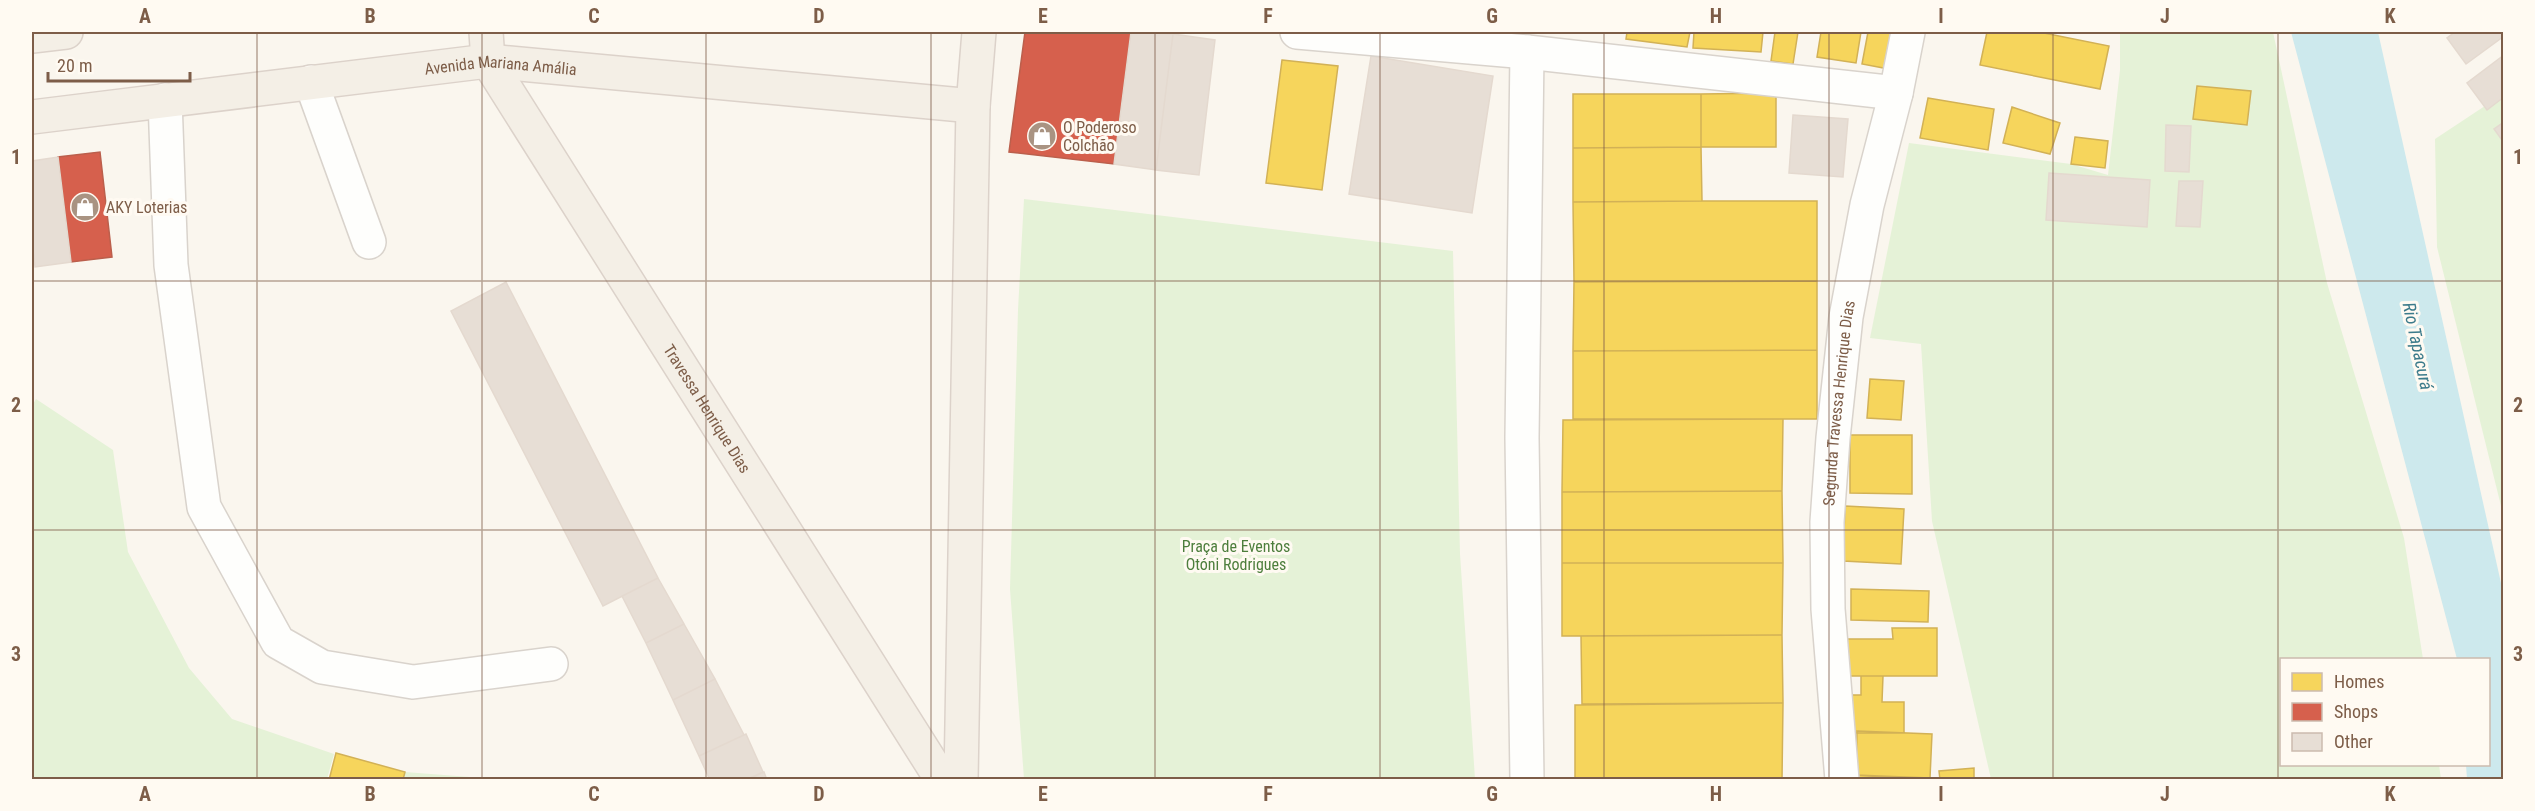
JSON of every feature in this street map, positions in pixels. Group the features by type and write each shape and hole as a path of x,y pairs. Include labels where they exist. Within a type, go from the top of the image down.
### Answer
{"main road":[{"path":"32,36 66,32"},
{"path":"961,780 972,106 979,32"},
{"name":"Avenida Mariana Amália","path":"32,117 165,100 316,95 487,46 972,106"},
{"name":"Travessa Henrique Dias","path":"487,46 942,780"}],"street":[{"path":"1297,32 1527,52 1896,93"},
{"name":"Segunda Travessa Henrique Dias","path":"1842,780 1828,609 1827,522 1833,438 1846,317 1867,205 1896,93 1908,32"},
{"path":"1527,52 1522,438 1527,780"},
{"path":"316,95 369,242"},
{"path":"165,100 171,265 204,507 278,642 322,667 413,682 551,664"}],"green space":[{"path":"2120,32 2273,32 2327,283 2404,538 2423,658 2280,658 2280,766 2439,766 2441,779 1991,779 1932,521 1921,344 1870,338 1909,143 2071,164 2108,175 2120,70"},
{"path":"2503,94 2503,514 2437,247 2435,139"},
{"name":"Praça de Eventos Otóni Rodrigues","path":"1024,199 1453,251 1460,554 1475,779 1024,779 1010,589 1018,310"},
{"path":"36,399 113,450 128,552 189,668 232,719 334,754 327,779 32,779 32,406"},
{"path":"405,772 496,779 405,779"}],"water":[{"name":"Rio Tapacurá","path":"2291,32 2378,32 2503,592 2503,779 2467,779 2466,766 2490,766 2490,658 2457,658"}],"building: Homes":[{"path":"1627,32 1690,32 1687,47 1626,39"},
{"path":"1694,32 1763,32 1761,52 1693,48"},
{"path":"1775,32 1798,32 1793,64 1771,61"},
{"path":"1821,32 1861,32 1856,63 1817,57"},
{"path":"1868,32 1895,32 1889,69 1862,64"},
{"path":"1987,32 2039,32 2109,46 2100,89 1980,65"},
{"path":"1282,60 1338,66 1322,190 1266,183"},
{"path":"2197,86 2251,91 2247,125 2193,119"},
{"path":"1776,93 1776,147 1701,147 1701,94"},
{"path":"1573,94 1701,94 1701,147 1573,148"},
{"path":"1928,98 1994,109 1988,150 1920,138"},
{"path":"2012,107 2060,123 2050,154 2003,143"},
{"path":"2075,137 2108,141 2105,168 2071,164"},
{"path":"1701,147 1702,201 1573,202 1573,148"},
{"path":"1817,201 1817,281 1574,282 1573,202"},
{"path":"1817,281 1817,350 1573,351 1574,282"},
{"path":"1817,350 1817,419 1573,419 1573,351"},
{"path":"1870,379 1904,381 1901,420 1867,418"},
{"path":"1783,419 1782,491 1562,492 1563,420"},
{"path":"1850,435 1912,435 1912,494 1850,493"},
{"path":"1782,491 1783,563 1562,563 1562,492"},
{"path":"1845,506 1904,509 1901,564 1843,561"},
{"path":"1562,563 1783,563 1782,635 1562,636"},
{"path":"1851,589 1929,591 1928,622 1851,620"},
{"path":"1892,628 1937,628 1937,676 1842,676 1842,639 1893,639"},
{"path":"1782,635 1783,703 1582,704 1581,636"},
{"path":"1861,676 1883,676 1882,702 1904,702 1904,733 1849,733 1849,695 1861,695"},
{"path":"1783,703 1782,780 1575,780 1575,705"},
{"path":"1857,731 1932,734 1930,778 1856,775"},
{"path":"336,753 405,772 403,780 329,780"},
{"path":"1974,768 1974,780 1940,780 1939,771"},
{"path":"1856,775 1882,777 1882,780 1856,780"}],"building: Shops":[{"path":"1025,32 1131,32 1114,164 1009,152"},
{"name":"AKY Loterias","path":"100,152 112,257 71,262 58,157"}],"building: Other":[{"path":"1131,32 1173,34 1156,170 1114,164"},
{"path":"2455,32 2504,32 2504,36 2466,64 2447,38"},
{"path":"1173,34 1215,40 1199,175 1156,170"},
{"path":"2504,55 2504,97 2487,110 2467,83"},
{"path":"1371,56 1493,76 1472,213 1349,194"},
{"path":"1793,115 1848,119 1843,177 1789,173"},
{"path":"2504,122 2504,143 2494,129"},
{"path":"2166,125 2191,126 2189,172 2165,171"},
{"path":"58,157 71,262 35,267 32,240 32,161"},
{"path":"2049,173 2150,180 2147,227 2046,220"},
{"path":"2179,181 2203,181 2200,227 2176,226"},
{"path":"506,282 658,578 603,606 451,311"},
{"path":"658,578 684,624 646,643 622,596"},
{"path":"684,624 715,679 673,700 646,643"},
{"path":"715,679 744,735 699,756 673,700"},
{"path":"746,734 763,772 746,780 710,780 699,756"},
{"path":"764,772 767,780 747,780"}],"place":[{"name":"O Poderoso Colchão","path":"1042,136"},
{"name":"AKY Loterias","path":"85,207"}]}
